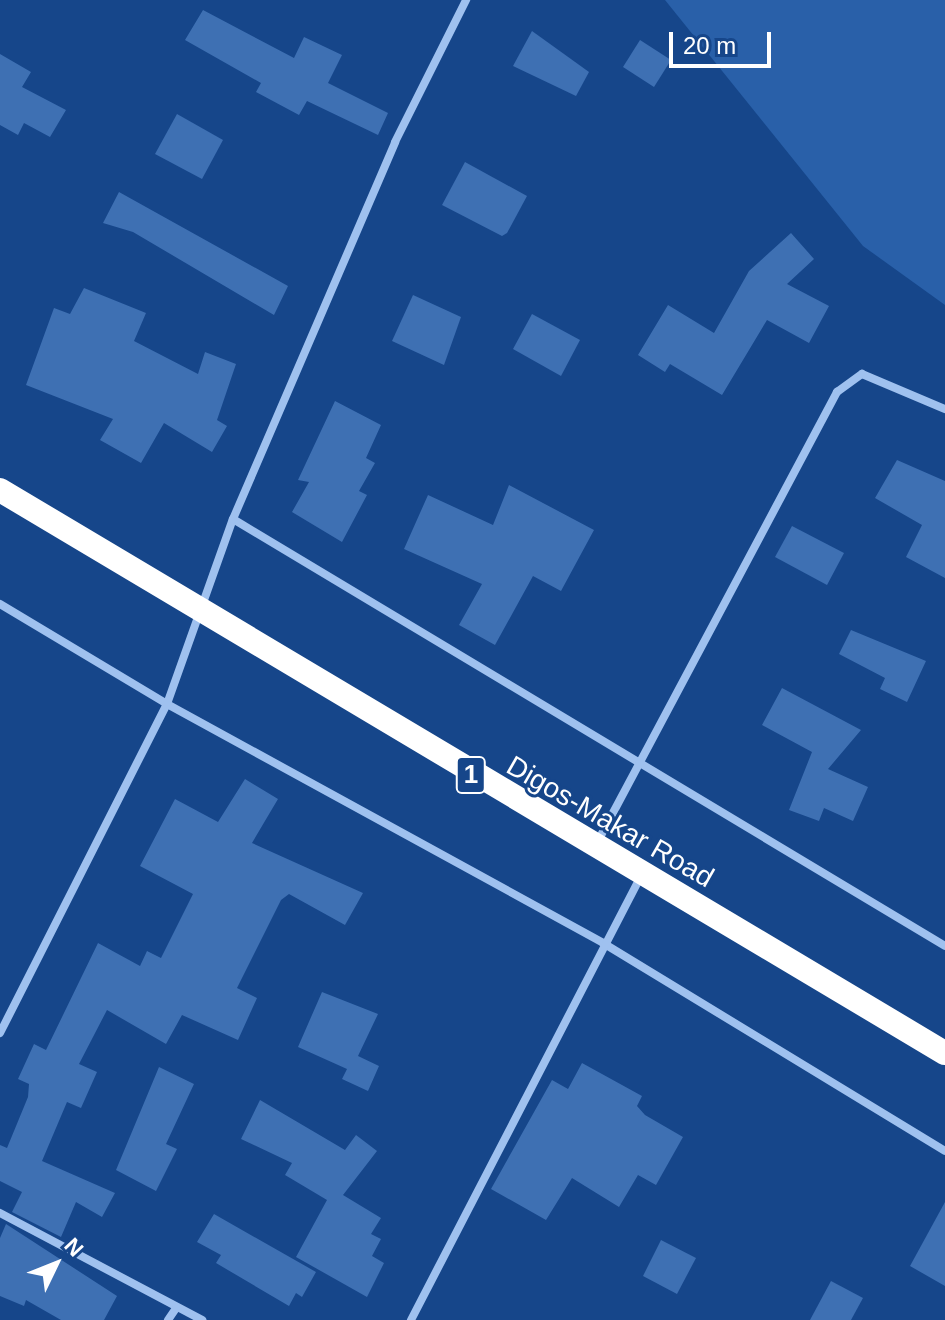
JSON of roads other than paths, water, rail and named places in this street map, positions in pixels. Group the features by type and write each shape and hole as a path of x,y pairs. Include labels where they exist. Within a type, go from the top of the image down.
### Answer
{"highway":[{"name":"Digos-Makar Road","path":"0,490 593,849 945,1053"}],"street":[{"path":"0,1033 167,704 233,519 395,142 466,0"},
{"path":"593,849 837,392 862,374 945,409"},
{"path":"233,519 642,761 945,946"},
{"path":"0,604 167,704 603,943 945,1151"},
{"path":"411,1320 603,943 642,875"},
{"path":"0,1213 202,1320"},
{"path":"168,1320 176,1308"}]}
